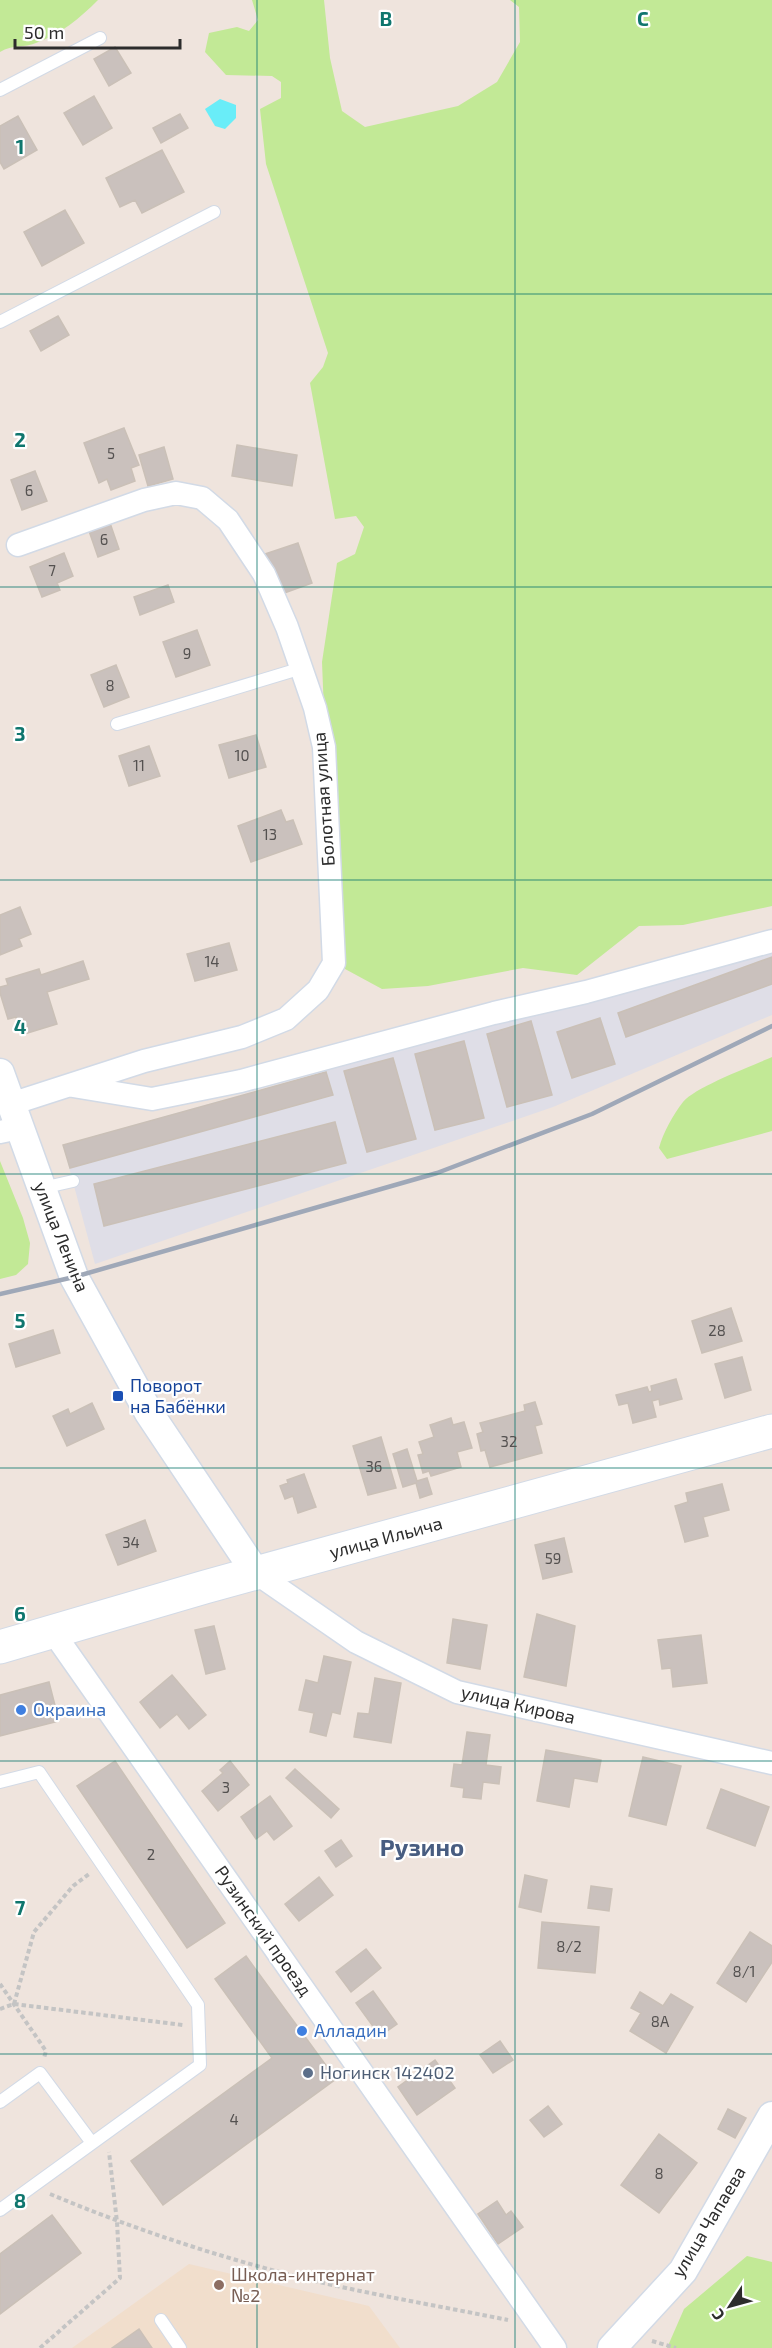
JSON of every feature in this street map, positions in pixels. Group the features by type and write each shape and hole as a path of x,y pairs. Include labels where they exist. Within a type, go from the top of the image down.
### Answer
{"main road":[{"name":"улица Ильича","path":"0,1647 256,1573 772,1431"}],"street":[{"name":"Болотная улица","path":"10,1121 69,1086 144,1061 242,1037 286,1019 318,990 334,963 324,747 315,708 287,627 264,574 228,520 201,498 176,493 144,500 18,545"},
{"path":"69,1086 152,1099 241,1081 494,1012 586,992 772,941"},
{"name":"улица Ленина","path":"0,1073 10,1121 41,1189 74,1277 149,1413 256,1573"},
{"name":"улица Кирова","path":"256,1573 356,1642 457,1692 772,1762"},
{"name":"Рузинский проезд","path":"53,1632 555,2348"},
{"name":"улица Чапаева","path":"612,2348 683,2271 772,2116"}],"lane":[{"path":"0,90 100,38"},
{"path":"0,322 214,212"},
{"path":"117,724 302,668"},
{"path":"41,1189 73,1182"},
{"path":"0,1782 39,1772 198,2005 200,2065 0,2210"},
{"path":"0,2102 40,2073 92,2143"},
{"path":"161,2320 180,2348"}],"path":[{"path":"14,2004 34,1932 74,1886 102,1864"},
{"path":"0,1984 46,2051 40,2073"},
{"path":"0,2009 14,2004 198,2027"},
{"path":"40,2348 120,2278 117,2222 107,2132"},
{"path":"33,2186 117,2222 211,2253 316,2281 540,2328"}],"shaded area":[{"path":"772,948 772,1015 553,1107 95,1264 63,1145 368,1059 532,1015 583,1004"},
{"name":"Школа-интернат №2","path":"189,2264 369,2306 400,2348 72,2348"}],"green space":[{"path":"0,0 98,0 54,35 32,44 0,52"},
{"path":"252,0 324,0 330,58 342,111 365,127 458,106 497,82 520,42 519,7 510,0 772,0 772,906 683,925 639,926 577,975 523,968 428,986 382,989 334,963 322,662 337,563 355,554 364,527 356,516 335,519 310,383 323,367 328,353 266,164 260,109 281,98 281,82 272,76 226,75 205,52 209,33 237,27 249,31 258,20"},
{"path":"772,1057 772,1131 667,1159 659,1148 663,1136 689,1096"},
{"path":"0,1161 23,1218 30,1243 28,1264 16,1275 0,1279"},
{"path":"747,2256 772,2262 772,2348 667,2348 684,2309"}],"water":[{"path":"220,99 236,105 236,118 225,129 215,126 205,109"}],"building":[{"path":"115,47 131,73 109,86 94,59"},
{"path":"94,96 112,128 83,145 64,113"},
{"path":"180,114 188,128 161,143 153,128"},
{"path":"18,116 37,150 4,169 0,162 0,126"},
{"path":"162,150 184,192 142,213 135,200 120,207 106,178"},
{"path":"65,210 84,243 42,266 24,232"},
{"path":"58,316 69,335 41,351 30,331"},
{"path":"124,428 139,465 131,468 135,481 111,490 107,479 99,483 84,443"},
{"path":"237,445 297,455 292,486 232,476"},
{"path":"164,447 173,479 148,486 139,455"},
{"path":"35,471 47,501 22,510 11,480"},
{"path":"110,523 119,549 98,557 89,531"},
{"path":"298,543 312,583 276,596 262,555"},
{"path":"64,553 73,576 57,583 60,590 42,597 30,567"},
{"path":"168,585 174,602 140,615 134,597"},
{"path":"197,630 210,665 176,677 163,642"},
{"path":"116,665 129,697 104,707 91,675"},
{"path":"256,735 266,767 229,778 219,745"},
{"path":"149,746 160,776 129,786 119,756"},
{"path":"281,810 286,822 293,820 302,844 251,862 238,826"},
{"path":"20,907 31,934 19,939 22,946 0,955 0,915"},
{"path":"229,943 237,970 195,981 187,954"},
{"path":"772,957 772,984 626,1037 618,1013"},
{"path":"83,961 89,979 47,992 57,1024 21,1035 16,1017 8,1019 0,993 0,987 8,985 6,979 39,969 41,975"},
{"path":"600,1018 615,1064 572,1078 557,1032"},
{"path":"531,1021 552,1095 507,1107 487,1034"},
{"path":"464,1041 484,1118 435,1130 415,1054"},
{"path":"393,1058 416,1139 367,1152 344,1071"},
{"path":"326,1072 333,1095 70,1168 63,1145"},
{"path":"335,1122 346,1163 104,1226 94,1184"},
{"path":"731,1308 742,1341 702,1353 692,1321"},
{"path":"53,1330 60,1353 16,1367 9,1344"},
{"path":"742,1357 751,1390 725,1398 715,1364"},
{"path":"676,1379 682,1399 660,1405 659,1399 652,1401 656,1417 633,1423 628,1403 619,1405 616,1395 647,1387 649,1392 652,1391 651,1386"},
{"path":"535,1402 542,1424 535,1426 542,1453 490,1467 485,1450 481,1451 477,1434 483,1432 480,1423 525,1411 524,1405"},
{"path":"92,1403 104,1429 67,1446 53,1416 68,1409 70,1414"},
{"path":"451,1418 453,1425 464,1422 472,1448 457,1452 461,1467 431,1476 429,1471 423,1473 418,1455 423,1454 419,1442 434,1437 430,1425"},
{"path":"381,1437 396,1488 368,1495 353,1446"},
{"path":"407,1449 417,1481 427,1478 432,1494 420,1498 416,1483 403,1487 393,1454"},
{"path":"304,1474 316,1507 298,1513 293,1496 285,1499 280,1486 288,1483 287,1480"},
{"path":"722,1484 729,1510 703,1517 708,1536 685,1542 675,1506 688,1502 686,1493"},
{"path":"145,1520 156,1551 118,1565 106,1535"},
{"path":"564,1538 572,1572 543,1579 535,1545"},
{"path":"537,1614 575,1626 566,1686 524,1677"},
{"path":"453,1619 487,1625 480,1669 447,1663"},
{"path":"214,1626 225,1669 206,1674 195,1630"},
{"path":"701,1635 707,1683 673,1687 671,1668 662,1669 658,1640"},
{"path":"324,1656 351,1662 340,1714 332,1712 326,1736 310,1732 314,1713 299,1710 306,1680 318,1683"},
{"path":"172,1675 206,1715 189,1729 177,1714 160,1728 140,1702"},
{"path":"375,1678 401,1683 391,1743 354,1737 358,1713 369,1714"},
{"path":"49,1682 59,1721 0,1736 0,1695"},
{"path":"467,1732 490,1735 486,1765 501,1767 499,1784 483,1782 481,1799 463,1797 464,1788 451,1786 454,1764 462,1765"},
{"path":"546,1750 601,1760 597,1782 574,1778 569,1807 537,1801"},
{"path":"643,1757 681,1766 666,1825 629,1816"},
{"path":"115,1761 225,1923 187,1948 77,1786"},
{"path":"230,1761 249,1785 218,1811 202,1791 223,1773 220,1770"},
{"path":"295,1769 339,1809 331,1818 286,1778"},
{"path":"721,1789 769,1807 755,1846 707,1828"},
{"path":"270,1796 292,1826 274,1840 267,1831 256,1839 241,1817"},
{"path":"341,1840 352,1856 336,1867 325,1851"},
{"path":"525,1875 547,1880 541,1912 519,1907"},
{"path":"319,1877 333,1895 299,1921 285,1904"},
{"path":"591,1886 612,1889 609,1911 588,1908"},
{"path":"542,1922 599,1927 595,1973 538,1968"},
{"path":"750,1932 772,1946 772,1962 746,2002 717,1983"},
{"path":"366,1949 381,1968 351,1992 336,1972"},
{"path":"246,1956 336,2079 163,2205 131,2161 272,2058 215,1979"},
{"path":"373,1991 397,2024 380,2036 356,2003"},
{"path":"640,1992 663,2006 671,1994 693,2007 666,2053 630,2031 641,2013 631,2008"},
{"path":"500,2041 513,2060 493,2073 480,2055"},
{"path":"435,2060 455,2088 417,2115 398,2087"},
{"path":"548,2106 562,2124 544,2137 530,2120"},
{"path":"728,2109 746,2118 735,2138 718,2129"},
{"path":"659,2134 697,2163 659,2213 621,2185"},
{"path":"497,2201 506,2215 511,2211 523,2227 498,2244 478,2214"},
{"path":"52,2215 81,2253 0,2314 0,2254"},
{"path":"139,2329 152,2348 112,2348"}],"railway":[{"path":"0,1294 74,1277 437,1173 592,1114 772,1026"}],"place":[{"name":"Поворот на Бабёнки","path":"118,1396"},
{"name":"Окраина","path":"21,1710"},
{"name":"Алладин","path":"302,2031"},
{"name":"Ногинск 142402","path":"308,2073"},
{"name":"Школа-интернат №2","path":"219,2285"}],"district":[{"name":"Рузино","path":"422,1848"}]}
